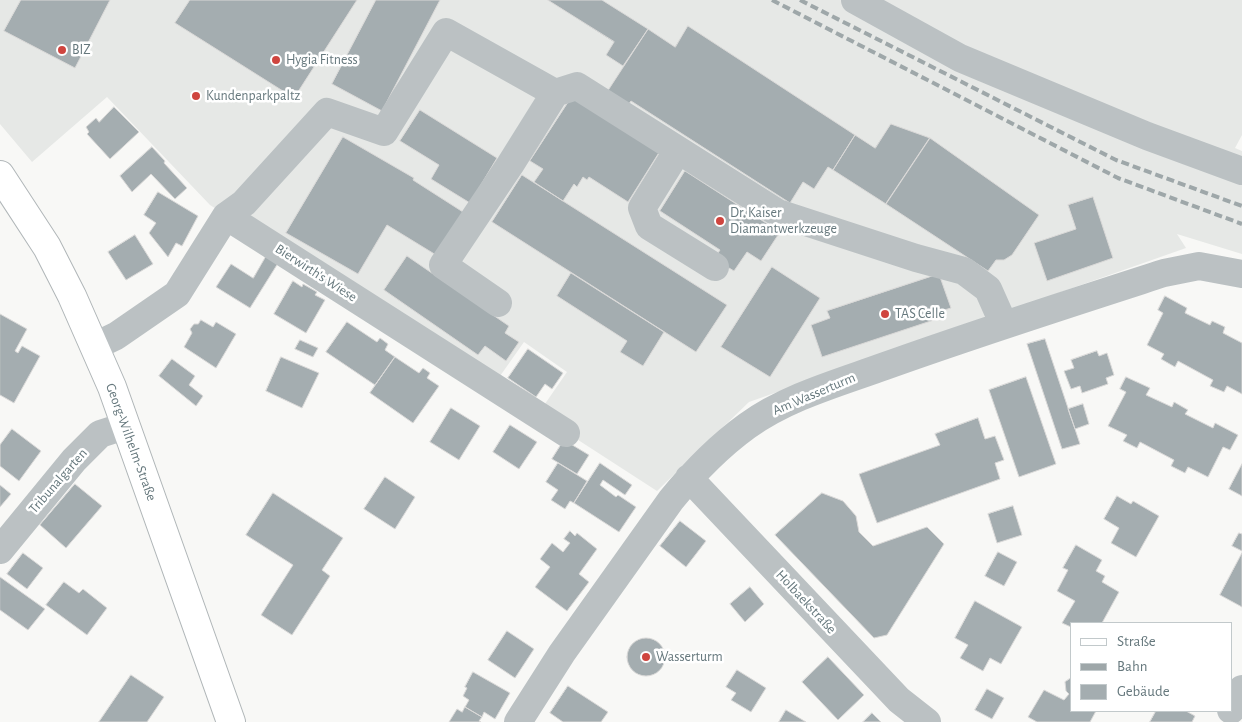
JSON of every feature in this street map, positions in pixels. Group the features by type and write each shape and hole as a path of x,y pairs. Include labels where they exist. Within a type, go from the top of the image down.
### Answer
{"main road":[{"name":"Georg-Wilhelm-Straße","path":"0,175 46,247 72,296 95,346 112,387 231,722"}],"street":[{"path":"855,0 960,58 1148,136 1242,171"},
{"path":"95,346 116,336 176,294 226,216 244,203 327,112 384,132 446,32 555,93"},
{"path":"498,303 443,265 510,165 555,93 577,86 778,213 916,258 964,271 988,289 1004,325"},
{"path":"678,150 642,208 649,226 715,267"},
{"name":"Bierwirth's Wiese","path":"226,216 566,433"},
{"name":"Am Wasserturm","path":"518,722 562,653 671,500 689,478 747,426 782,405 817,390 1004,325 1183,268 1199,266 1242,274"},
{"name":"Tribunalgarten","path":"0,550 74,460 100,434 125,426"},
{"name":"Holbaekstraße","path":"689,478 899,700 927,722"},
{"path":"1232,708 1242,689"}],"shaded area":[{"path":"0,0 1242,0 1242,135 1235,148 1242,151 1242,254 1177,234 1186,248 749,402 657,491 538,414 567,372 524,342 493,386 210,205 107,97 32,162 0,124"}],"building":[{"name":"BIZ","path":"21,0 110,0 75,68 4,31"},
{"name":"Hygia Fitness","path":"190,0 357,0 294,98 175,23"},
{"path":"376,0 440,0 382,111 332,84"},
{"path":"548,0 602,0 648,29 623,66 606,55 614,42"},
{"path":"688,26 855,135 833,170 828,167 814,189 803,182 790,203 631,101 628,105 607,92 648,29 675,47"},
{"path":"573,95 660,151 628,202 589,177 587,180 583,177 577,187 574,184 563,201 534,182 543,169 530,161"},
{"path":"114,107 139,132 110,159 87,134 89,132 86,127 96,118 99,122"},
{"path":"420,110 497,158 470,203 431,179 439,165 400,141"},
{"path":"891,124 930,138 886,204 833,170 855,135 875,148"},
{"path":"343,137 414,178 413,180 463,212 436,255 387,225 358,274 286,233"},
{"path":"930,138 1039,215 1012,255 1004,260 996,260 988,271 886,204"},
{"path":"152,147 187,188 175,199 151,174 132,192 120,176"},
{"name":"Dr. Kaiser Diamantwerkzeuge","path":"685,171 780,232 761,261 747,252 734,271 714,259 720,250 660,211"},
{"path":"522,175 727,305 696,352 492,222"},
{"path":"158,192 198,216 182,246 176,243 168,257 149,233 156,223 144,215"},
{"path":"1093,197 1113,258 1047,281 1034,243 1076,229 1068,205"},
{"path":"135,235 153,264 126,280 108,252"},
{"path":"268,253 280,260 250,308 216,287 231,264 253,278"},
{"path":"407,256 509,326 505,333 519,342 506,361 485,346 478,355 384,290"},
{"path":"772,267 820,298 770,377 721,347"},
{"path":"571,273 664,332 643,366 620,352 627,341 557,296"},
{"name":"TAS Celle","path":"939,274 951,308 941,311 943,317 822,357 811,325 830,318 827,311"},
{"path":"293,281 302,287 303,284 317,292 315,295 325,300 306,333 274,314"},
{"path":"1165,296 1187,308 1185,313 1210,325 1212,321 1225,327 1223,333 1242,343 1242,394 1227,386 1224,392 1210,386 1213,380 1178,361 1175,367 1161,359 1164,354 1147,345 1163,313 1158,310"},
{"path":"0,314 27,329 15,351 18,353 22,346 40,356 14,403 0,395"},
{"path":"201,320 213,327 216,322 236,334 216,368 184,347 192,333 190,329"},
{"path":"347,322 377,342 380,338 388,344 385,350 395,357 375,385 326,352"},
{"path":"1045,339 1080,444 1062,449 1027,344"},
{"path":"300,340 318,348 313,357 295,349"},
{"path":"528,349 563,373 552,389 545,384 536,397 508,378"},
{"path":"1097,351 1099,356 1107,353 1114,375 1106,378 1108,384 1082,393 1080,386 1071,389 1064,371 1074,368 1071,360"},
{"path":"281,357 319,373 302,408 266,391"},
{"path":"395,357 419,373 423,368 430,373 427,378 439,386 413,423 370,393"},
{"path":"172,359 195,376 189,385 203,396 196,406 159,376"},
{"path":"1026,377 1056,464 1019,477 989,390"},
{"path":"1126,377 1150,388 1146,395 1172,407 1174,402 1188,410 1185,414 1213,428 1215,423 1238,435 1230,450 1223,447 1208,477 1188,467 1185,473 1171,466 1174,460 1140,442 1137,448 1123,441 1127,435 1108,426 1126,392 1120,389"},
{"path":"1083,404 1089,424 1075,429 1068,409"},
{"path":"451,408 480,426 459,460 430,442"},
{"path":"978,418 985,439 995,436 1004,460 995,463 1000,479 877,523 859,474 940,445 935,434"},
{"path":"510,425 537,442 519,469 493,452"},
{"path":"12,429 41,451 19,481 0,466 0,445"},
{"path":"564,440 589,455 577,474 552,459"},
{"path":"558,463 587,481 574,503 570,501 565,509 551,500 558,490 546,482"},
{"path":"600,463 632,485 625,495 603,480 600,485 616,497 618,495 636,507 619,532 574,503"},
{"path":"1242,464 1242,496 1229,489"},
{"path":"385,477 415,497 395,529 364,509"},
{"path":"75,484 102,506 66,548 40,525"},
{"path":"0,485 11,494 0,507"},
{"path":"273,493 343,538 322,570 330,576 292,635 261,615 293,565 246,535"},
{"path":"822,493 843,501 856,516 859,532 873,546 927,527 944,544 887,635 874,638 775,535"},
{"path":"1117,496 1131,504 1133,501 1159,516 1136,557 1111,543 1119,528 1104,519"},
{"path":"1013,506 1022,535 997,543 988,514"},
{"path":"680,521 706,541 686,567 660,546"},
{"path":"570,531 575,536 577,533 597,549 579,574 589,582 567,611 535,587 550,567 540,559 552,543 563,552 570,543 564,539"},
{"path":"1239,533 1242,534 1242,551 1232,546"},
{"path":"1076,545 1102,560 1096,571 1105,576 1102,582 1119,592 1103,622 1070,622 1070,627 1062,623 1075,601 1057,591 1068,570 1063,568"},
{"path":"998,552 1017,562 1004,586 985,576"},
{"path":"23,553 43,568 27,589 7,574"},
{"path":"1242,553 1242,607 1220,595"},
{"path":"0,577 45,609 28,630 0,610"},
{"path":"64,582 79,593 83,589 107,608 87,635 46,605"},
{"path":"750,587 764,604 745,622 730,604"},
{"path":"975,601 1022,627 1001,664 990,658 983,671 960,658 968,645 955,638"},
{"path":"507,631 534,649 515,678 488,660"},
{"name":"Wasserturm","path":"646,638 653,639 659,644 664,650 664,664 659,670 653,675 646,676 639,675 633,670 628,664 627,657 628,650 633,644 639,639"},
{"path":"828,657 864,695 838,720 802,682"},
{"path":"737,670 766,688 751,712 731,700 736,693 726,687"},
{"path":"473,672 510,693 495,719 484,712 482,717 465,707 469,700 463,696 467,688 465,687"},
{"path":"131,675 164,697 147,722 99,722"},
{"path":"1070,679 1070,712 1095,712 1090,722 1037,722 1028,717 1044,690 1064,700 1069,694 1066,691 1065,682"},
{"path":"568,686 608,712 601,722 563,722 550,713"},
{"path":"987,689 1004,698 992,719 975,710"},
{"path":"465,707 482,717 479,721 481,722 449,722 457,709 462,712"},
{"path":"786,710 806,722 779,722"},
{"path":"1155,712 1188,712 1195,716 1192,722 1150,722"},
{"path":"872,713 881,722 863,722"}],"railway":[{"path":"772,0 1118,178 1242,224"},
{"path":"800,0 1116,160 1242,206"}],"place":[{"name":"BIZ","path":"62,50"},
{"name":"Hygia Fitness","path":"276,60"},
{"name":"Kundenparkpaltz","path":"196,96"},
{"name":"Dr. Kaiser Diamantwerkzeuge","path":"720,221"},
{"name":"TAS Celle","path":"885,314"},
{"name":"Wasserturm","path":"646,657"}]}
